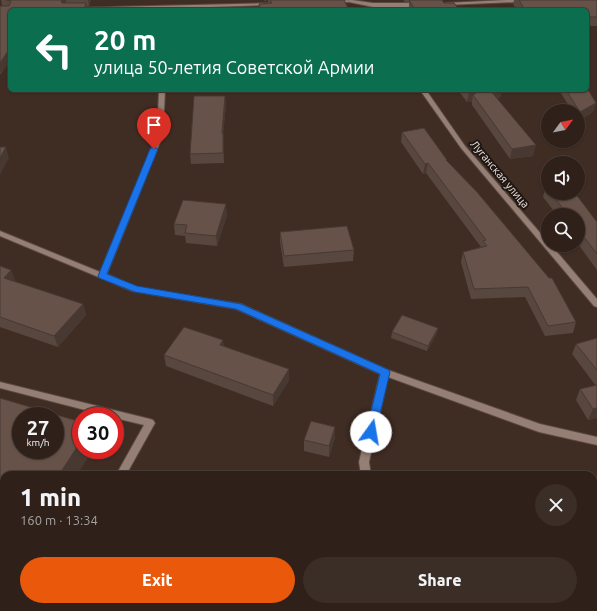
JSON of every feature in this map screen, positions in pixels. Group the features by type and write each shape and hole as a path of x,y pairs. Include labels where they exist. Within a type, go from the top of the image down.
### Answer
{"street":[{"path":"369,0 374,7"},
{"path":"441,4 542,0"},
{"path":"326,2 349,1 374,7 426,5"},
{"path":"181,8 279,4"},
{"path":"102,276 160,135 162,92"},
{"name":"Луганская улица","path":"424,92 463,147 597,304"},
{"path":"0,233 135,289 238,306 385,372 539,428 597,441"},
{"path":"365,471 364,462 385,372"},
{"path":"0,385 150,423 123,471"}],"building":[{"path":"6,0 63,0 61,1 62,3 86,3 85,8 8,8 8,51 0,63 0,6 9,6 11,1"},
{"path":"270,0 344,0 348,8 260,8 259,4 272,3"},
{"path":"409,0 442,0 444,3 454,3 458,8 414,8"},
{"path":"519,0 597,0 597,17 589,17 589,8 524,8"},
{"path":"589,91 596,103 585,109 585,104 575,104 567,92"},
{"path":"478,92 492,92 536,145 512,149 473,95"},
{"path":"194,96 225,96 222,133 223,153 190,154"},
{"path":"424,128 446,160 477,192 549,278 552,278 576,322 548,326 528,287 474,289 463,252 487,246 483,241 486,240 428,163 425,164 402,132"},
{"path":"0,147 6,147 0,158"},
{"path":"183,200 226,204 216,236 185,233 187,225 174,224"},
{"path":"556,200 580,200 597,222 597,254 585,238 585,208 563,208"},
{"path":"347,226 354,250 284,256 280,232"},
{"path":"0,266 11,270 4,278 83,304 54,336 0,317"},
{"path":"402,315 438,328 428,346 392,332"},
{"path":"184,327 223,340 220,345 289,369 273,395 164,355"},
{"path":"597,338 597,370 576,344"},
{"path":"597,385 597,408 593,409 580,389"},
{"path":"0,398 30,407 12,407 12,459 64,459 64,417 72,419 72,455 62,471 0,471"},
{"path":"311,421 335,427 329,446 304,440"}],"route":[{"path":"154,149 102,276 135,289 238,306 385,372 371,432"}]}
